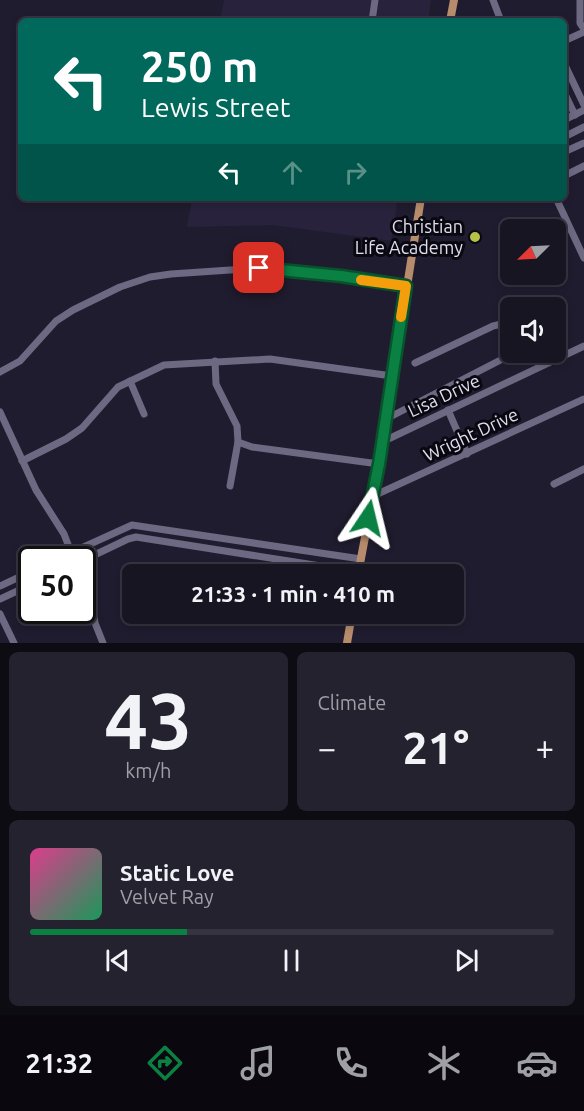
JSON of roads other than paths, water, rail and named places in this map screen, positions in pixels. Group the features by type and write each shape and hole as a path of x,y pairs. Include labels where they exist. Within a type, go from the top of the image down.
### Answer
{"main road":[{"path":"451,18 454,0"},
{"path":"360,564 379,464 420,201"},
{"path":"347,643 350,624"}],"street":[{"path":"373,18 375,0"},
{"path":"493,0 500,18"},
{"path":"567,40 584,31 580,23 580,0"},
{"path":"567,69 584,105"},
{"path":"576,131 570,118 584,110"},
{"path":"567,136 584,127"},
{"path":"567,151 584,143"},
{"path":"567,171 584,166"},
{"path":"557,201 584,258"},
{"path":"0,372 20,361 56,321 72,310 120,287 150,278 171,274 259,268 341,276 406,286"},
{"path":"415,363 500,324"},
{"name":"Lisa Drive","path":"382,442 584,346"},
{"path":"22,461 66,439 82,428 118,387 164,365 270,359 392,376"},
{"path":"386,419 500,360"},
{"path":"215,361 216,384 237,426 238,442 230,486"},
{"path":"130,381 144,414"},
{"name":"Wright Drive","path":"371,497 584,399"},
{"path":"448,411 467,454"},
{"path":"0,412 40,498 64,534 69,546"},
{"path":"238,442 252,447 379,464"},
{"path":"554,484 584,469"},
{"path":"85,546 132,525 361,559"},
{"path":"169,542 171,531"},
{"path":"96,554 136,537 303,564"},
{"path":"261,557 264,545"},
{"path":"0,586 18,578"},
{"path":"0,599 18,591"},
{"path":"0,614 14,643"},
{"path":"95,624 104,643"}],"place":[{"name":"Christian Life Academy","path":"475,237"}]}
